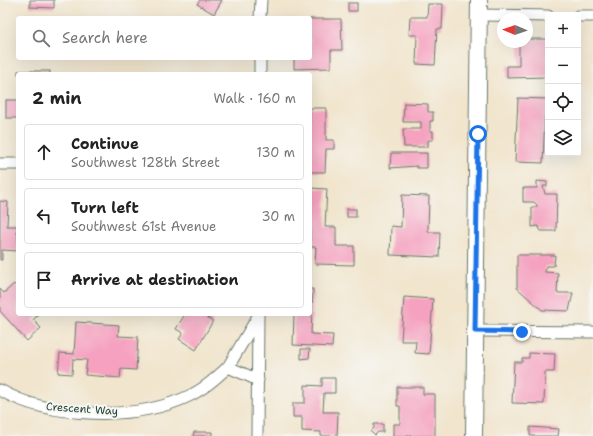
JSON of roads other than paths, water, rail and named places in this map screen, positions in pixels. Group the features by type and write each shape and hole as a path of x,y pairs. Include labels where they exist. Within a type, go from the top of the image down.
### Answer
{"street":[{"path":"260,0 260,16"},
{"path":"474,436 479,7 545,16"},
{"path":"581,16 593,16"},
{"path":"260,60 260,72"},
{"path":"0,164 16,164"},
{"name":"Crescent Way","path":"0,390 20,400 50,408 93,412 127,412 163,406 190,396 204,388 228,367 257,316"},
{"path":"257,436 258,316"},
{"path":"475,331 593,332"},
{"path":"228,367 258,380"}]}
